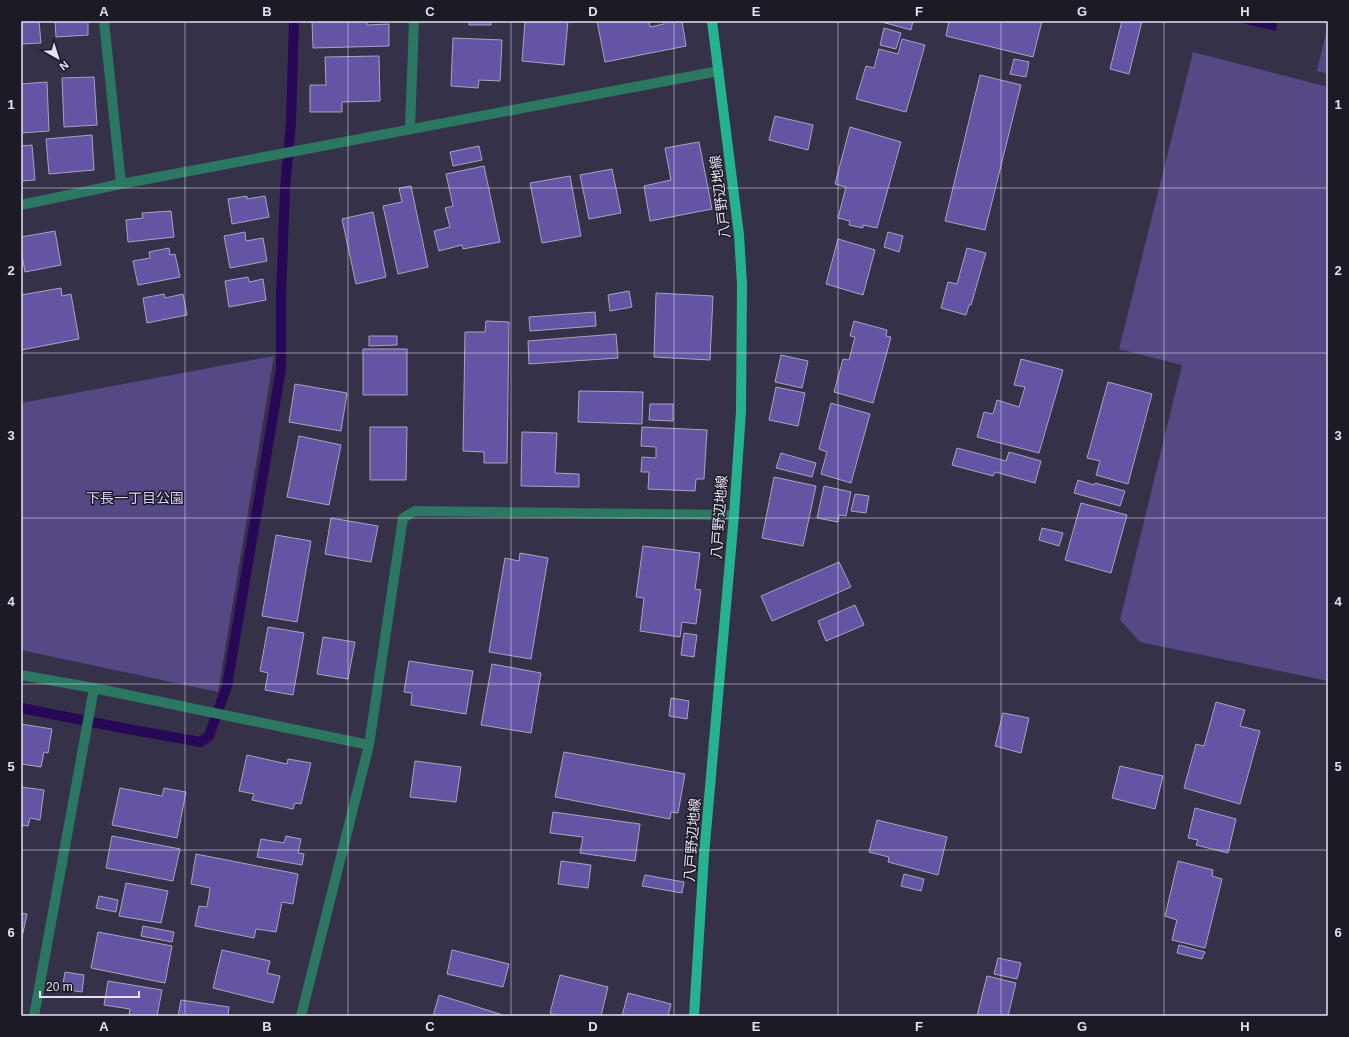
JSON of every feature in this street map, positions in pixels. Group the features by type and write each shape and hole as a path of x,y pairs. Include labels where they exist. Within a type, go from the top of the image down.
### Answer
{"main road":[{"name":"八戸野辺地線","path":"694,1016 704,855 734,515 741,411 742,284 739,235 712,21"}],"street":[{"path":"104,21 121,184"},
{"path":"410,129 414,21"},
{"path":"21,205 121,184 719,70"},
{"path":"301,1016 369,745 403,518 414,511 734,515"},
{"path":"21,676 94,688 369,745"},
{"path":"34,1016 94,688"}],"green space":[{"path":"1328,25 1328,74 1317,71"},
{"path":"1193,52 1328,87 1328,681 1140,642 1120,620 1182,365 1119,349"},
{"name":"下長一丁目公園","path":"274,356 218,692 21,650 21,403"}],"shaded area":[{"path":"1233,21 1278,21 1276,31"}],"building":[{"path":"21,21 39,21 41,43 21,44"},
{"path":"55,21 88,21 88,35 56,37"},
{"path":"312,21 367,21 367,25 389,24 389,46 313,48"},
{"path":"469,21 491,21 491,25 469,25"},
{"path":"525,21 568,21 564,65 522,61"},
{"path":"597,21 649,21 650,27 664,24 664,21 682,21 686,46 605,62"},
{"path":"882,21 913,21 911,30"},
{"path":"949,21 1042,21 1033,57 946,36"},
{"path":"1122,21 1142,21 1129,74 1110,69"},
{"path":"884,28 901,33 896,49 880,45"},
{"path":"453,38 502,40 500,81 479,80 478,88 451,86"},
{"path":"902,39 925,45 906,112 856,99 866,66 874,68 879,49 898,54"},
{"path":"379,56 380,101 342,102 342,112 310,112 310,85 326,85 325,57"},
{"path":"1014,59 1029,62 1026,77 1010,74"},
{"path":"980,75 1021,85 985,230 945,221"},
{"path":"94,77 97,125 64,127 62,78"},
{"path":"47,82 49,131 21,133 21,84"},
{"path":"775,116 813,125 808,150 769,140"},
{"path":"850,127 901,142 877,228 863,225 863,228 849,225 850,221 838,218 846,187 835,184"},
{"path":"92,135 94,170 49,174 46,139"},
{"path":"699,142 712,209 650,221 644,186 671,180 665,148"},
{"path":"32,145 35,180 21,181 21,146"},
{"path":"479,146 482,160 453,166 450,152"},
{"path":"484,166 500,242 463,249 462,245 439,251 434,231 450,227 445,208 453,206 446,174"},
{"path":"612,169 621,213 589,219 580,175"},
{"path":"570,176 581,236 542,243 530,183"},
{"path":"411,186 428,267 398,274 383,206 402,202 399,188"},
{"path":"247,196 247,199 265,196 269,217 232,224 228,199"},
{"path":"171,211 174,237 128,242 126,220 143,218 142,213"},
{"path":"373,212 386,277 356,284 342,219"},
{"path":"55,231 61,265 25,272 21,250 21,237"},
{"path":"245,232 246,241 263,238 267,261 230,268 224,236"},
{"path":"888,232 903,236 899,252 884,247"},
{"path":"838,239 875,250 863,295 826,284"},
{"path":"169,248 170,255 175,254 180,277 138,285 133,261 150,258 149,252"},
{"path":"967,248 986,253 971,305 969,305 966,315 941,308 948,282 957,284"},
{"path":"248,277 249,282 263,279 266,300 229,307 225,281"},
{"path":"61,288 62,296 71,294 79,339 21,350 21,295"},
{"path":"629,291 632,307 610,311 608,295"},
{"path":"656,293 713,296 710,360 654,357"},
{"path":"164,294 165,298 183,294 187,315 147,323 143,298"},
{"path":"595,312 596,326 530,331 529,317"},
{"path":"486,321 509,322 507,463 484,463 484,452 463,451 465,332 485,332"},
{"path":"854,321 887,330 886,336 891,337 873,403 834,392 843,359 849,360 855,337 850,336"},
{"path":"616,334 618,358 529,364 528,341"},
{"path":"369,336 397,336 397,345 369,346"},
{"path":"363,349 407,349 407,395 363,395"},
{"path":"781,355 808,361 802,388 775,382"},
{"path":"1021,359 1063,370 1039,453 977,437 984,412 993,414 997,400 1019,407 1025,387 1014,385"},
{"path":"1108,382 1152,394 1128,484 1096,475 1100,461 1087,458"},
{"path":"295,384 347,393 341,431 289,422"},
{"path":"776,387 805,393 798,426 769,420"},
{"path":"579,391 643,392 642,424 578,422"},
{"path":"831,403 870,414 851,483 821,474 827,452 819,449"},
{"path":"650,404 673,404 673,421 649,420"},
{"path":"370,427 407,427 406,480 370,480"},
{"path":"642,427 707,430 704,479 696,479 695,491 648,489 649,472 641,472 642,457 656,458 656,447 641,446"},
{"path":"522,432 557,433 555,473 579,474 579,487 521,486"},
{"path":"299,436 341,445 329,505 287,497"},
{"path":"957,448 1006,461 1009,452 1041,461 1035,483 995,472 993,476 952,465"},
{"path":"781,453 816,463 812,477 776,468"},
{"path":"774,477 816,486 803,546 762,538"},
{"path":"1078,480 1094,485 1095,483 1125,491 1120,506 1074,493"},
{"path":"824,486 851,492 846,516 839,515 838,522 817,518"},
{"path":"855,494 869,496 866,513 851,511"},
{"path":"1081,503 1127,515 1111,573 1065,560"},
{"path":"331,518 378,526 371,562 325,554"},
{"path":"1042,528 1063,533 1059,546 1039,540"},
{"path":"276,535 311,541 297,622 262,616"},
{"path":"643,546 700,553 695,589 701,590 696,624 682,622 680,637 640,631 644,598 636,597"},
{"path":"520,553 548,558 531,659 489,652 505,558 519,561"},
{"path":"839,562 851,587 772,621 761,596"},
{"path":"855,605 864,625 826,641 818,621"},
{"path":"268,627 304,633 293,695 265,690 268,673 260,671"},
{"path":"684,633 697,635 694,657 681,655"},
{"path":"323,637 355,642 348,679 317,674"},
{"path":"409,661 473,671 466,714 411,705 412,693 404,692"},
{"path":"492,664 541,673 531,733 481,725"},
{"path":"671,698 689,701 687,719 669,716"},
{"path":"1216,702 1245,710 1240,726 1260,731 1240,804 1184,788 1196,744 1204,746"},
{"path":"1003,713 1029,718 1021,753 995,746"},
{"path":"21,724 52,729 48,753 44,752 41,767 21,764"},
{"path":"564,752 685,774 678,813 671,812 670,819 555,797"},
{"path":"247,755 287,764 288,759 311,763 301,804 295,803 293,809 252,800 254,794 239,791"},
{"path":"415,761 461,767 456,802 410,797"},
{"path":"1120,766 1163,776 1155,809 1112,798"},
{"path":"21,787 44,790 40,820 30,818 28,826 21,825"},
{"path":"120,788 162,796 164,788 186,792 177,838 112,825"},
{"path":"1195,808 1236,819 1228,853 1196,845 1198,840 1188,838"},
{"path":"553,812 640,824 635,861 580,853 583,837 550,833"},
{"path":"877,820 947,837 938,875 888,862 889,857 869,852"},
{"path":"112,836 180,849 173,881 106,868"},
{"path":"286,836 301,839 298,853 304,854 302,865 257,857 261,839 284,843"},
{"path":"196,854 298,874 293,904 282,902 276,932 256,929 254,938 195,926 199,906 207,907 210,888 191,884"},
{"path":"561,861 591,865 588,888 558,884"},
{"path":"1178,861 1213,870 1212,876 1222,879 1205,948 1172,940 1177,920 1165,916"},
{"path":"904,874 924,879 921,891 901,886"},
{"path":"645,875 684,882 682,893 642,886"},
{"path":"126,883 168,891 161,923 119,916"},
{"path":"99,896 118,900 116,912 96,908"},
{"path":"21,913 27,914 21,942"},
{"path":"143,926 174,932 172,942 141,936"},
{"path":"98,932 172,946 165,983 91,968"},
{"path":"1179,945 1205,952 1202,959 1177,953"},
{"path":"222,950 270,961 267,973 280,976 273,1003 213,988"},
{"path":"452,950 509,964 503,987 447,974"},
{"path":"998,958 1021,963 1017,979 994,974"},
{"path":"65,972 84,975 82,992 62,989"},
{"path":"560,975 608,987 601,1016 558,1016 550,1013"},
{"path":"987,976 1016,983 1008,1016 977,1016"},
{"path":"108,981 162,990 157,1016 129,1016 130,1009 104,1005"},
{"path":"628,993 671,1004 668,1016 622,1016"},
{"path":"439,995 503,1015 433,1016"},
{"path":"181,1000 229,1007 228,1016 178,1016"}],"waterway":[{"path":"21,708 200,742 209,736 227,686 281,369 281,297 285,189 291,122 294,21"}]}
